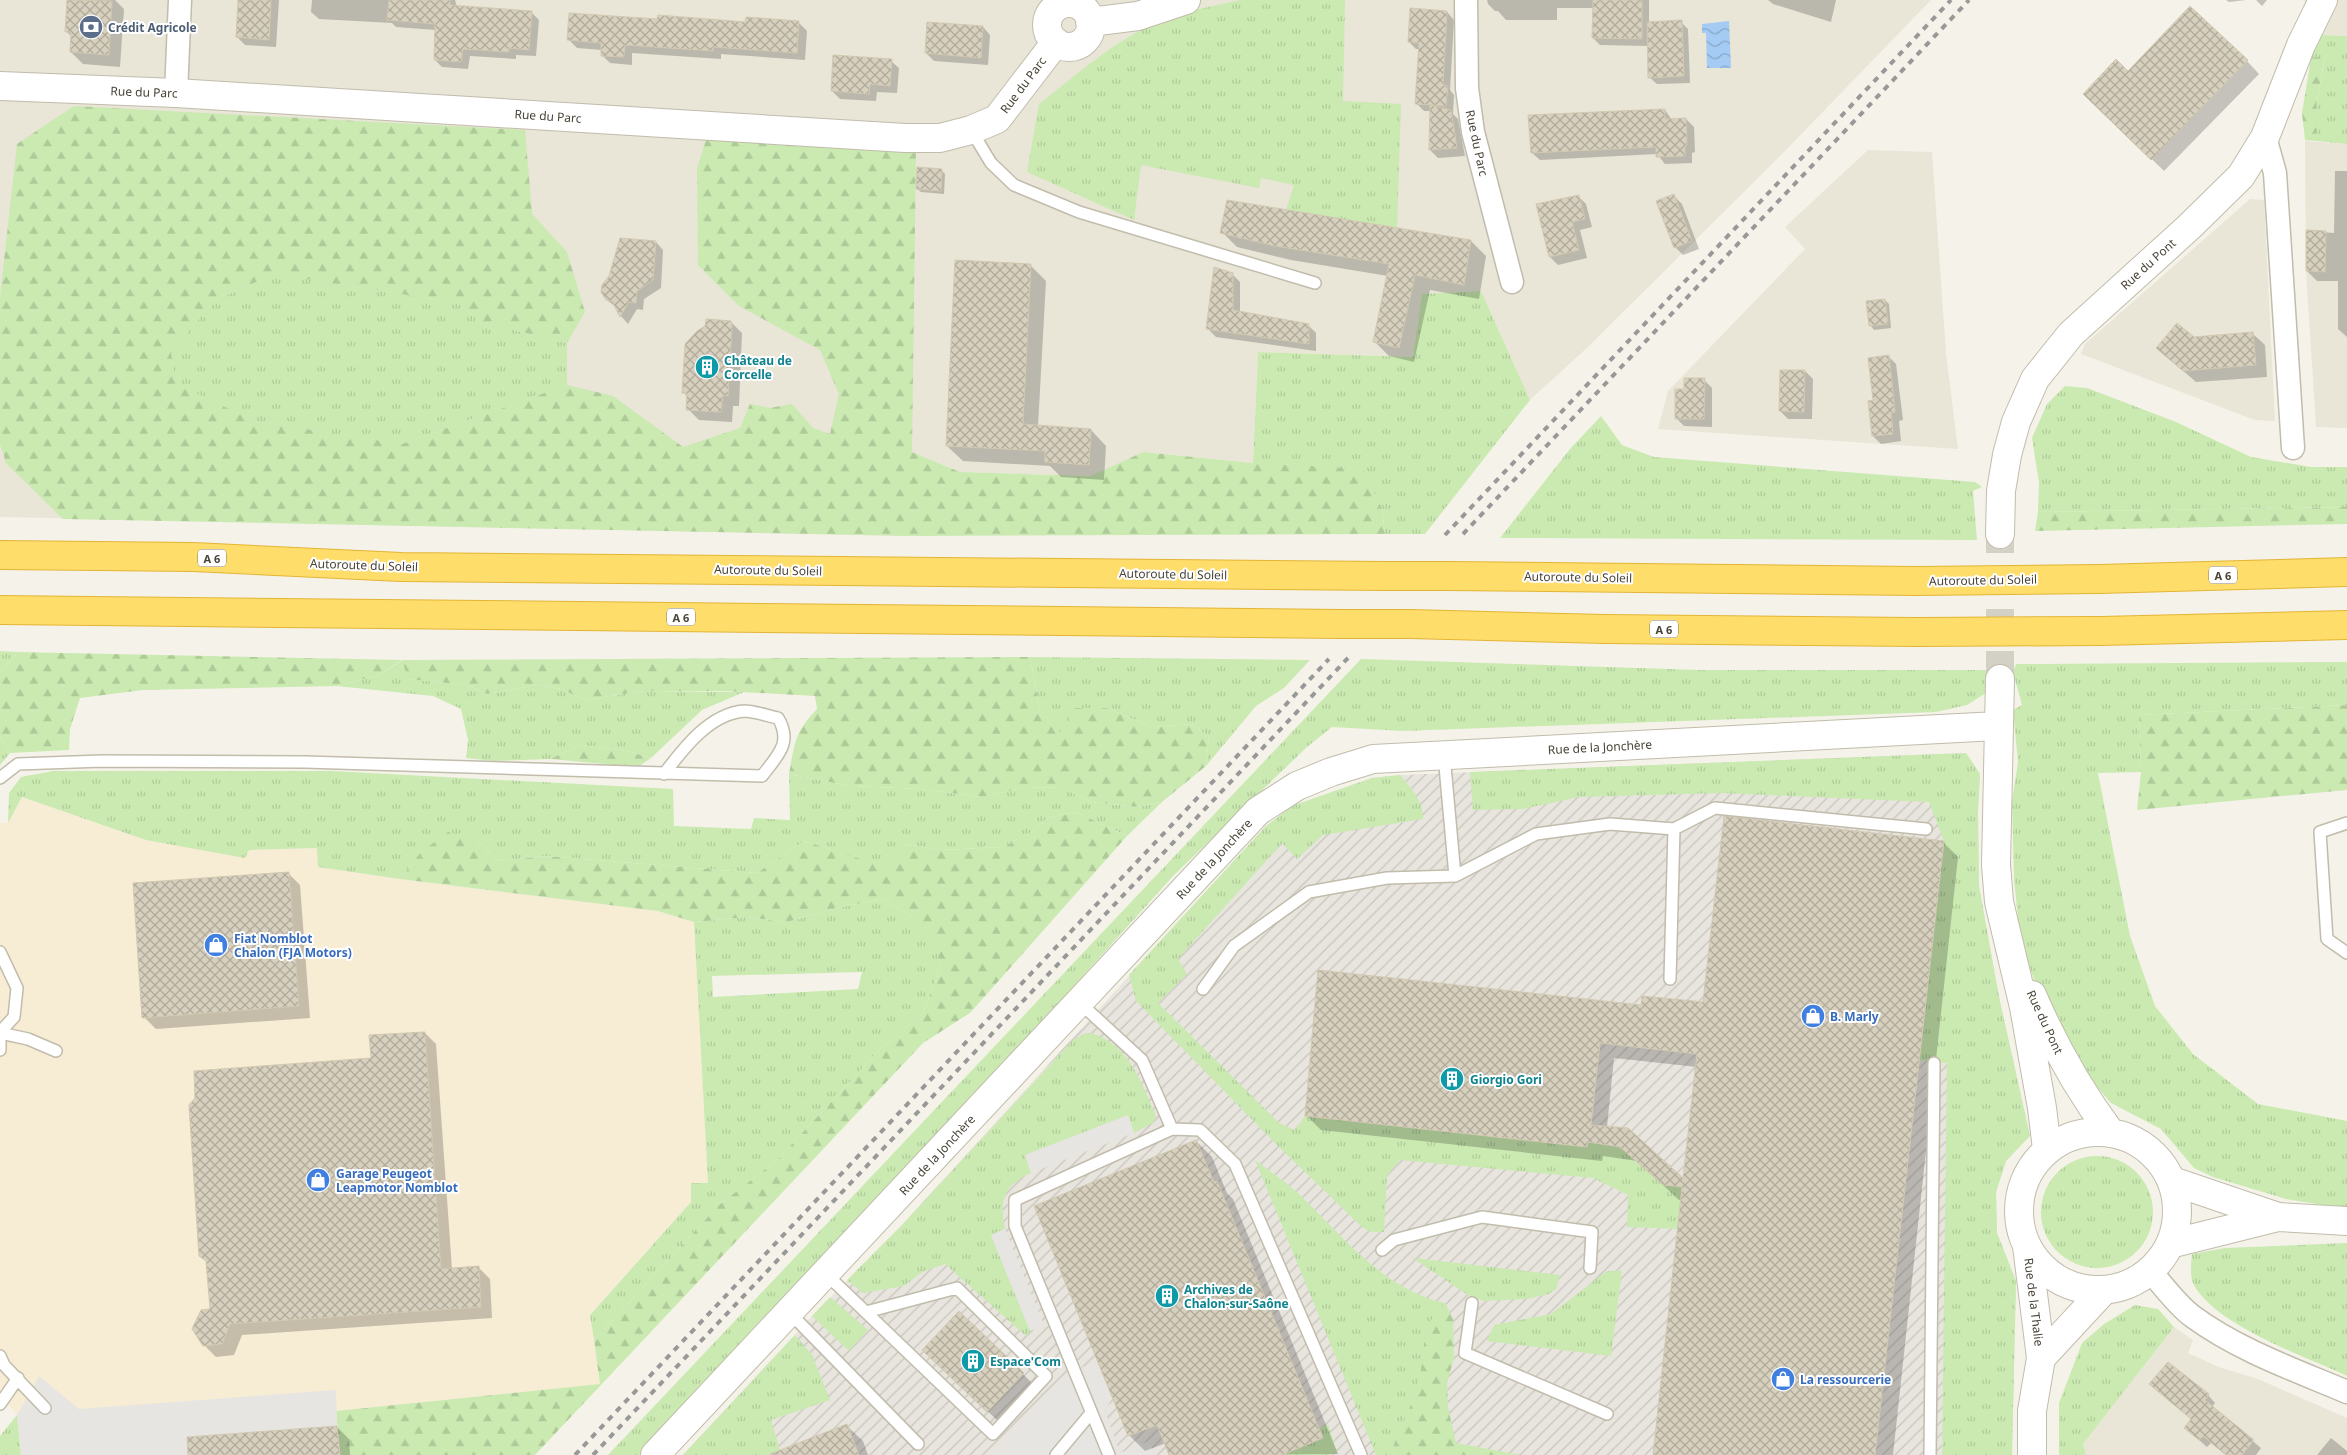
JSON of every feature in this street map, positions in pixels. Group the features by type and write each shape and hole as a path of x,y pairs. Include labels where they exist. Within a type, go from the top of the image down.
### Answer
{"highway":[{"name":"Autoroute du Soleil","path":"11,555 193,557 401,567 1916,581 2099,579 2347,572"},
{"name":"A 6","path":"9,610 1410,624 1605,629 1917,632 2101,631 2347,626"}],"street":[{"path":"176,93 180,0"},
{"path":"1090,22 1138,16 1186,0"},
{"name":"Rue du Parc","path":"1466,0 1467,88 1473,132 1512,282"},
{"name":"Rue du Pont","path":"2000,534 2001,491 2006,463 2016,422 2034,379 2071,334 2189,227 2241,176 2265,138 2301,45 2323,0"},
{"path":"1062,2 1070,3 1083,9 1090,22 1088,35 1079,44 1067,47 1056,42 1049,34 1047,25 1051,13 1062,2"},
{"name":"Rue du Parc","path":"0,86 176,93 905,138 940,138 971,130 997,119 1056,42"},
{"path":"2265,138 2275,173 2293,448"},
{"name":"Rue du Pont","path":"2000,678 1997,726 1996,865 1999,902 2024,1007 2042,1108 2047,1149"},
{"name":"Rue de la Jonchère","path":"654,1455 826,1274 1258,811 1296,786 1330,772 1373,759 1997,726"},
{"name":"Rue du Pont","path":"1999,902 2032,997 2062,1058 2087,1101 2110,1132"},
{"path":"2084,1132 2110,1132 2130,1138 2155,1155 2172,1182 2177,1212 2175,1229 2170,1244 2161,1259 2150,1271 2128,1284 2104,1290 2079,1288 2058,1279 2040,1265 2027,1246 2021,1230 2019,1198 2029,1170 2047,1149 2069,1136 2084,1132"},
{"path":"2172,1182 2278,1217 2347,1222"},
{"path":"2170,1244 2278,1217"},
{"name":"Rue de la Thalie","path":"2027,1246 2041,1358 2032,1411 2032,1455"},
{"path":"2150,1271 2191,1315 2198,1320 2272,1360 2347,1392"},
{"name":"Rue de la Thalie","path":"2041,1358 2104,1290"}],"lane":[{"path":"971,130 991,164 1014,186 1079,212 1315,283"},
{"path":"0,778 18,764 102,761 306,762 664,774 762,776 783,749 785,729 778,718 744,711 720,718 689,742 664,774"},
{"path":"1444,755 1455,876"},
{"path":"1203,989 1234,946 1309,892 1387,878 1455,876 1536,834 1610,824 1674,829 1715,808 1926,829"},
{"path":"2347,823 2320,832 2327,939 2347,953"},
{"path":"1670,979 1674,829"},
{"path":"0,952 17,988 14,1017 0,1033 28,1039 56,1051"},
{"path":"1080,1003 1142,1060 1172,1129"},
{"path":"0,1041 0,1050"},
{"path":"1930,1455 1934,1063"},
{"path":"1109,1455 1015,1226 1015,1200 1172,1129 1200,1130 1235,1164 1361,1455"},
{"path":"1382,1250 1394,1240 1482,1217 1592,1232 1590,1268"},
{"path":"826,1274 993,1434 1046,1376 957,1288 866,1312"},
{"path":"1472,1303 1464,1353 1608,1414"},
{"path":"789,1312 918,1444"},
{"path":"0,1356 4,1364 45,1408"},
{"path":"0,1404 18,1378"},
{"path":"1056,1455 1092,1413"}],"shaded area":[{"path":"0,0 1931,0 1783,153 1589,346 1530,400 1481,291 1422,294 1413,357 1258,352 1253,463 1143,452 1091,476 960,472 912,452 910,536 0,517"},
{"path":"2304,0 2347,0 2347,36 2321,35"},
{"path":"2305,141 2347,144 2347,428 2316,427 2306,271"},
{"path":"1868,150 1932,152 1946,353 1958,449 1658,429 1668,391 1805,249 1785,227"},
{"path":"2250,199 2264,200 2275,421 2255,420 2081,354 2085,344"},
{"path":"1966,753 1980,774 1978,811 1979,886 1999,997 2030,1136 2006,1161 1996,1192 1997,1233 2016,1281 2012,1455 683,1455 812,1316 902,1225 1265,827 1292,806 1372,778 1400,775"},
{"path":"22,797 146,840 249,850 318,848 318,867 658,911 694,922 708,1183 590,1314 600,1384 336,1411 340,1455 21,1455 17,1415 0,1395 0,823 8,823"},
{"path":"1128,1115 1134,1133 1031,1173 1025,1155"},
{"path":"1005,1229 1044,1325 1030,1331 991,1235"},
{"path":"2174,1327 2193,1340 2188,1353 2219,1367 2258,1379 2347,1418 2347,1455 2086,1455 2083,1444"},
{"path":"1097,1361 1112,1398 1105,1411 1120,1453 1149,1441 1155,1455 993,1455 1067,1374"},
{"path":"39,1376 79,1409 336,1390 337,1426 187,1437 188,1455 21,1455 17,1415"}],"green space":[{"path":"1241,0 1345,0 1343,101 1401,104 1397,228 1286,210 1294,185 1261,178 1259,188 1141,165 1134,220 1027,172 1039,104 1120,42 1149,26 1206,7"},
{"path":"2321,35 2347,36 2347,144 2316,141 2316,107 2325,57 2311,58"},
{"path":"2325,56 2316,107 2316,141 2305,140 2302,113 2311,58"},
{"path":"74,106 525,130 532,214 567,252 585,312 567,343 480,322 458,303 274,274 213,301 171,353 176,384 255,421 402,444 567,385 613,396 683,447 740,428 750,404 770,408 792,404 813,428 830,434 839,394 820,350 739,306 698,265 697,168 706,140 916,152 912,452 960,472 1091,476 1143,452 1253,463 1363,469 1382,509 1385,534 910,536 63,519 6,463 0,444 0,297 17,144"},
{"path":"274,274 458,303 480,322 567,343 567,385 402,444 255,421 175,384 171,353 213,301"},
{"path":"1481,291 1530,400 1425,534 1385,534 1382,509 1253,463 1258,352 1413,357 1422,294"},
{"path":"2065,386 2087,388 2176,422 2251,457 2311,467 2347,467 2347,507 2038,512 2039,483 2032,438 2047,404"},
{"path":"1601,416 1622,445 1654,457 1975,482 1982,487 1973,491 1977,540 1500,538 1570,449"},
{"path":"2347,507 2347,524 2035,531 2038,512"},
{"path":"0,651 18,652 0,671"},
{"path":"18,652 403,660 1030,657 1040,710 1061,733 1075,708 1107,708 1152,727 1192,724 1209,737 1206,766 1162,802 1137,807 1092,802 1062,788 1027,787 982,797 922,789 850,786 789,774 800,732 809,717 817,709 815,696 724,691 644,691 585,700 561,689 538,685 487,694 467,685 408,679 402,660 379,675 337,686 143,690 80,698 70,729 69,750 10,753 0,736 0,671"},
{"path":"1030,657 1310,660 1284,688 1256,706 1206,766 1209,737 1192,724 1152,727 1107,708 1061,734 1040,710"},
{"path":"1361,659 1699,670 1987,670 1986,693 1967,705 1936,712 1403,731 1332,727 1307,747 1174,875 961,1111 639,1455 608,1455"},
{"path":"403,660 409,679 467,685 487,694 538,685 561,689 585,700 644,691 744,692 702,710 651,758 627,751 581,745 550,759 493,761 466,758 468,740 461,709 433,696 337,686 379,675"},
{"path":"2347,662 2347,705 2139,715 2141,772 2098,773 2130,936 2155,1006 2193,1054 2258,1104 2347,1121 2347,1209 2286,1199 2213,1177 2194,1168 2161,1129 2111,1103 2096,1086 2060,1032 2036,986 2020,937 2014,879 2012,802 2018,762 2013,710 2022,705 2013,672 2016,664"},
{"path":"2347,705 2347,790 2137,810 2141,772 2139,715"},
{"path":"0,736 10,753 0,765"},
{"path":"581,745 627,751 651,758 638,767 550,759"},
{"path":"1966,753 1980,774 1978,811 1979,886 1999,997 2030,1136 2006,1161 1996,1192 1997,1233 2016,1281 2012,1455 1942,1455 1947,1063 1919,1060 1944,841 1929,802 1722,793 1579,797 1523,809 1473,810 1470,772"},
{"path":"53,771 332,771 673,789 674,826 751,829 754,818 790,820 789,774 850,786 922,789 982,797 1027,787 1062,788 1092,802 1137,807 1162,802 1127,836 1076,812 1048,818 1028,834 1004,847 941,850 907,844 883,867 804,841 757,873 546,856 498,861 476,839 420,853 400,879 318,867 317,848 249,850 245,858 146,840 22,797 8,823 9,793 21,777"},
{"path":"1400,775 1419,801 1423,819 1323,835 1297,859 1282,843 1178,959 1187,974 1158,1003 1279,1123 1295,1130 1305,1116 1587,1147 1588,1142 1620,1147 1663,1185 1682,1187 1678,1229 1627,1227 1628,1195 1593,1178 1400,1160 1387,1176 1384,1232 1371,1232 1362,1227 1281,1149 1136,1001 1129,975 1265,827 1292,806 1372,778"},
{"path":"1076,812 1127,836 970,1013 923,1043 535,1455 340,1455 336,1411 600,1384 594,1340 719,1205 778,1159 882,1047 923,1013 941,965 933,942 908,914 883,899 836,908 787,922 747,917 694,922 658,911 400,879 420,853 448,832 476,839 498,861 546,856 757,873 804,841 883,866 907,844 941,850 1004,847 1028,834 1048,818"},
{"path":"883,899 908,914 934,942 941,965 923,1013 882,1047 778,1159 719,1205 594,1340 590,1315 691,1202 691,1183 708,1183 694,922 747,917 787,922 836,908","holes":["862,972 858,989 713,997 712,976"]},
{"path":"1092,1033 1105,1039 1125,1056 1139,1078 1156,1116 1153,1123 1134,1133 1128,1116 1025,1155 1031,1173 1009,1188 1003,1202 1005,1229 991,1235 1030,1331 1026,1336 945,1264 922,1272 904,1286 863,1293 847,1280 902,1225 1073,1040 1083,1034"},
{"path":"2097,1156 2119,1160 2137,1172 2149,1190 2153,1212 2149,1234 2137,1252 2119,1264 2097,1268 2075,1264 2057,1252 2045,1234 2041,1212 2045,1190 2057,1172 2075,1160"},
{"path":"1255,1160 1298,1193 1364,1258 1383,1273 1402,1286 1423,1296 1445,1303 1426,1327 1420,1378 1393,1447 1392,1455 1376,1455"},
{"path":"2347,1243 2347,1376 2264,1339 2223,1315 2207,1301 2195,1287 2192,1279 2192,1254 2225,1248"},
{"path":"1413,1258 1560,1275 1556,1289 1549,1294 1527,1299 1484,1301 1466,1294"},
{"path":"1607,1271 1622,1271 1611,1356 1487,1341 1494,1325 1551,1314"},
{"path":"830,1297 868,1330 849,1351 812,1316"},
{"path":"1445,1303 1453,1319 1454,1358 1447,1383 1448,1407 1456,1443 1520,1455 1392,1455 1393,1447 1420,1378 1426,1327"},
{"path":"2135,1305 2158,1309 2174,1327 2083,1444 2086,1455 2059,1455 2059,1403 2082,1343 2104,1324"},
{"path":"795,1335 812,1355 830,1400 771,1420 780,1450 767,1455 683,1455"},
{"path":"17,1415 21,1455 0,1455 0,1436"},
{"path":"1328,1424 1337,1452 1329,1455 1284,1455 1323,1438 1319,1429"}],"water":[{"path":"1729,21 1731,68 1707,68 1706,33 1702,33 1702,24"}],"building":[{"name":"Crédit Agricole","path":"67,0 112,1 109,55 70,52 71,32 65,32"},
{"path":"238,0 271,0 269,40 236,37"},
{"path":"389,0 450,0 450,5 532,11 529,50 509,48 509,52 463,49 461,62 434,60 435,24 387,20"},
{"path":"1593,0 1642,0 1642,39 1592,38"},
{"path":"2190,6 2248,60 2151,160 2083,94 2116,59 2128,71"},
{"path":"1410,8 1447,11 1443,85 1448,86 1446,106 1415,104 1419,43 1408,42"},
{"path":"569,13 657,19 658,15 745,22 746,17 799,21 797,53 713,47 713,51 625,45 624,57 601,56 601,43 567,40"},
{"path":"1682,20 1684,76 1648,78 1647,22"},
{"path":"927,22 983,26 981,58 925,53"},
{"path":"833,55 892,59 890,86 870,84 869,94 831,91"},
{"path":"1430,105 1451,110 1457,148 1429,150"},
{"path":"1665,109 1665,119 1686,118 1687,145 1685,145 1685,156 1656,157 1656,147 1531,153 1528,115"},
{"path":"917,167 942,169 941,191 916,189"},
{"path":"1674,194 1692,241 1674,248 1656,201"},
{"path":"1579,195 1585,219 1572,222 1579,250 1549,257 1536,204"},
{"path":"1227,200 1471,240 1464,285 1415,275 1399,348 1373,342 1389,264 1275,246 1220,233"},
{"path":"2306,230 2326,231 2325,272 2306,271"},
{"path":"620,238 656,241 653,280 637,291 636,303 629,302 620,317 612,301 606,300 601,292 602,285 609,276"},
{"path":"955,260 1031,264 1023,424 1091,429 1089,465 1045,462 1045,451 946,446"},
{"path":"1214,267 1233,273 1233,310 1309,324 1309,344 1206,329"},
{"path":"1885,299 1888,324 1869,326 1866,301"},
{"name":"Château de Corcelle","path":"706,319 731,321 732,326 728,396 723,395 721,412 686,410 687,393 682,393 685,344 697,331 705,326"},
{"path":"2177,323 2194,337 2253,332 2256,365 2183,371 2156,348"},
{"path":"1889,355 1895,412 1891,413 1893,434 1872,436 1868,401 1873,400 1868,358"},
{"path":"1780,370 1805,370 1804,412 1779,411"},
{"path":"1684,378 1705,378 1704,419 1675,419 1675,389 1684,389"},
{"path":"1724,816 1944,841 1875,1455 1653,1455 1682,1187 1663,1185 1620,1147 1588,1142 1587,1147 1305,1116 1318,970 1641,1005 1642,996 1703,1002","holes":["1600,1043 1697,1054 1683,1178 1628,1128 1591,1125"]},
{"name":"Fiat Nomblot Chalon (FJA Motors)","path":"289,872 299,1006 142,1018 133,883"},
{"name":"Garage Peugeot Leapmotor Nomblot","path":"425,1032 441,1269 479,1266 481,1307 230,1324 222,1344 203,1346 192,1329 201,1310 210,1309 206,1261 199,1256 189,1105 195,1098 194,1071 371,1058 369,1035"},
{"name":"Archives de Chalon-sur-Saône","path":"1196,1140 1214,1182 1217,1181 1323,1438 1282,1455 1169,1455 1157,1425 1128,1436 1034,1206"},
{"name":"Espace'Com","path":"959,1311 1024,1373 987,1412 922,1350"},
{"path":"2168,1362 2209,1394 2205,1400 2254,1440 2242,1455 2226,1455 2203,1436 2199,1440 2184,1428 2191,1419 2149,1384"},
{"path":"847,1424 859,1455 770,1455 770,1454"},
{"path":"337,1426 340,1455 188,1455 187,1437"}],"tunnel":[{"path":"2000,534 2000,679"}],"railway":[{"path":"1445,535 1951,0"},
{"path":"1463,534 1969,0"},
{"path":"593,1455 1348,658"},
{"path":"575,1455 1329,659"}],"place":[{"name":"Crédit Agricole","path":"91,27"},
{"name":"Château de Corcelle","path":"707,367"},
{"name":"Fiat Nomblot Chalon (FJA Motors)","path":"216,945"},
{"name":"B. Marly","path":"1813,1016"},
{"name":"Giorgio Gori","path":"1452,1079"},
{"name":"Garage Peugeot Leapmotor Nomblot","path":"318,1180"},
{"name":"Archives de Chalon-sur-Saône","path":"1167,1296"},
{"name":"Espace'Com","path":"973,1361"},
{"name":"La ressourcerie","path":"1783,1379"}]}
